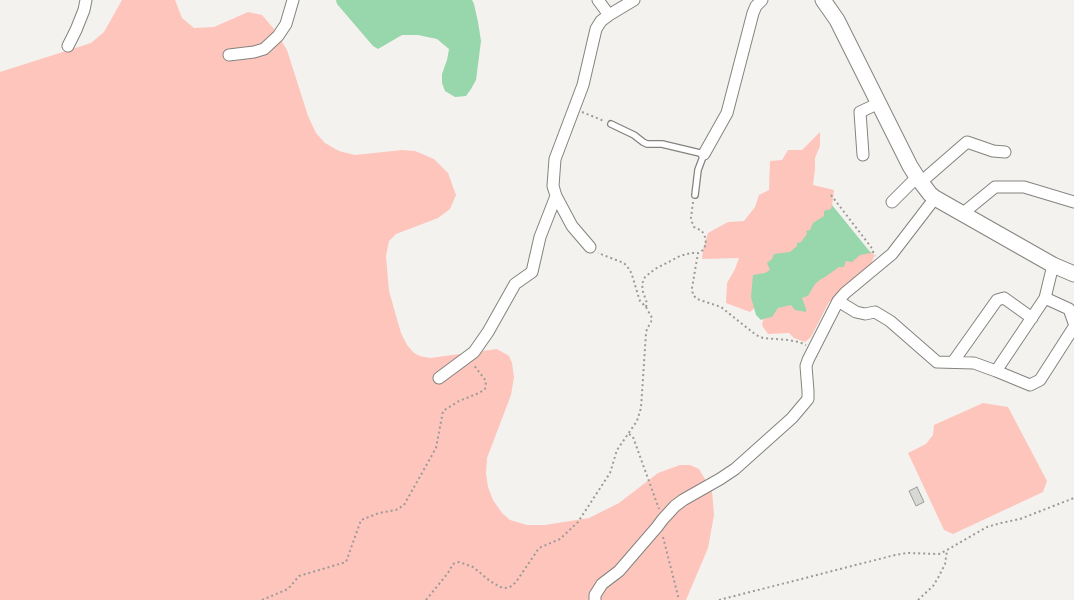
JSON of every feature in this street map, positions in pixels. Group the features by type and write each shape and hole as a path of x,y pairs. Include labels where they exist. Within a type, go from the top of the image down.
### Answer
{"street":[{"path":"68,46 84,10 86,0"},
{"path":"229,55 264,50 278,36 286,24 294,0"},
{"path":"598,0 609,15"},
{"path":"590,247 572,226 556,196 553,186 555,159 583,85 596,29 601,20 634,0"},
{"path":"704,154 727,113 753,13 756,6 762,0"},
{"path":"823,0 837,20 910,166 919,180 935,198 1053,265 1074,274"},
{"path":"863,155 860,112 879,103"},
{"path":"892,202 967,142 993,151 1004,152"},
{"path":"962,214 994,187 1024,187 1074,202"},
{"path":"439,378 474,352 488,332 515,284 532,272 540,238 556,196"},
{"path":"595,600 595,595 602,584 619,571 675,506 720,479 735,468 792,418 808,399 806,366 813,348 838,301 845,293 892,254 935,198"},
{"path":"996,371 1045,298 1053,265"},
{"path":"953,362 997,300 1004,298 1032,318"},
{"path":"1045,298 1069,309 1074,323"},
{"path":"838,301 856,312 865,314 875,312 890,321 937,362 974,363 1030,385 1040,380 1072,335"}],"lane":[{"path":"611,124 634,135 647,144 662,144 704,154 698,170 695,196"}],"path":[{"path":"574,108 611,124"},
{"path":"831,195 871,247 879,265"},
{"path":"646,307 647,303 642,284 645,277 655,269 680,256 698,253 703,250 706,244 702,231 694,227 691,218 692,204 695,196"},
{"path":"426,600 448,573 453,564 458,562 473,567 500,587 510,587 516,582 539,548 560,539 578,522 610,472 617,450 638,421 641,408 646,333 652,318 646,307 640,301 630,270 624,263 596,252 590,247"},
{"path":"698,253 692,288 693,295 697,299 721,307 756,335 763,338 799,342 813,348"},
{"path":"262,600 288,589 299,576 346,562 361,520 379,513 396,510 404,505 436,448 443,411 459,401 480,393 485,389 486,381 467,356"},
{"path":"629,434 634,437 660,523 679,600"},
{"path":"719,600 895,555 907,553 939,554 987,527 1001,522 1020,519 1074,498"},
{"path":"918,600 933,586 938,578 945,564 947,550"}],"shaded area":[{"path":"122,0 175,0 182,18 194,28 214,27 248,12 262,15 274,29 287,50 308,116 316,133 325,143 339,151 355,155 402,150 415,151 434,159 448,173 456,195 450,209 438,218 396,234 389,241 386,256 389,291 401,333 407,345 414,353 430,358 497,349 509,356 512,363 514,377 511,395 487,458 486,473 488,487 493,500 502,513 510,520 527,525 545,525 589,518 619,503 658,473 680,465 690,465 699,469 712,491 714,515 708,548 686,600 0,600 0,72 91,43 104,32"},
{"path":"336,0 472,0 481,41 476,80 471,89 466,96 455,97 445,91 442,83 442,74 449,49 437,39 418,35 402,35 378,49 373,46 337,4"},
{"path":"820,132 820,146 815,158 813,185 834,190 831,214 758,305 750,312 726,303 727,283 739,258 702,259 708,233 728,222 744,221 755,207 759,195 769,190 770,161 782,160 788,150 802,150"},
{"path":"832,205 871,253 860,255 852,262 846,261 844,267 839,267 815,284 808,296 802,298 806,312 795,310 791,305 778,308 772,317 761,320 756,315 751,297 753,275 765,273 770,270 767,263 772,259 774,254 790,252 797,246 797,243 801,242 807,234 806,231 810,230 813,223 824,216 824,211 831,209"},
{"path":"865,251 873,252 874,256 869,270 829,302 811,337 805,342 794,338 789,333 768,334 762,323 766,315 801,295 828,270"},
{"path":"983,403 1008,407 1047,481 1043,492 953,534 944,530 908,453 926,444 933,435 934,425"}],"building":[{"path":"917,487 924,502 916,506 909,491"}]}
